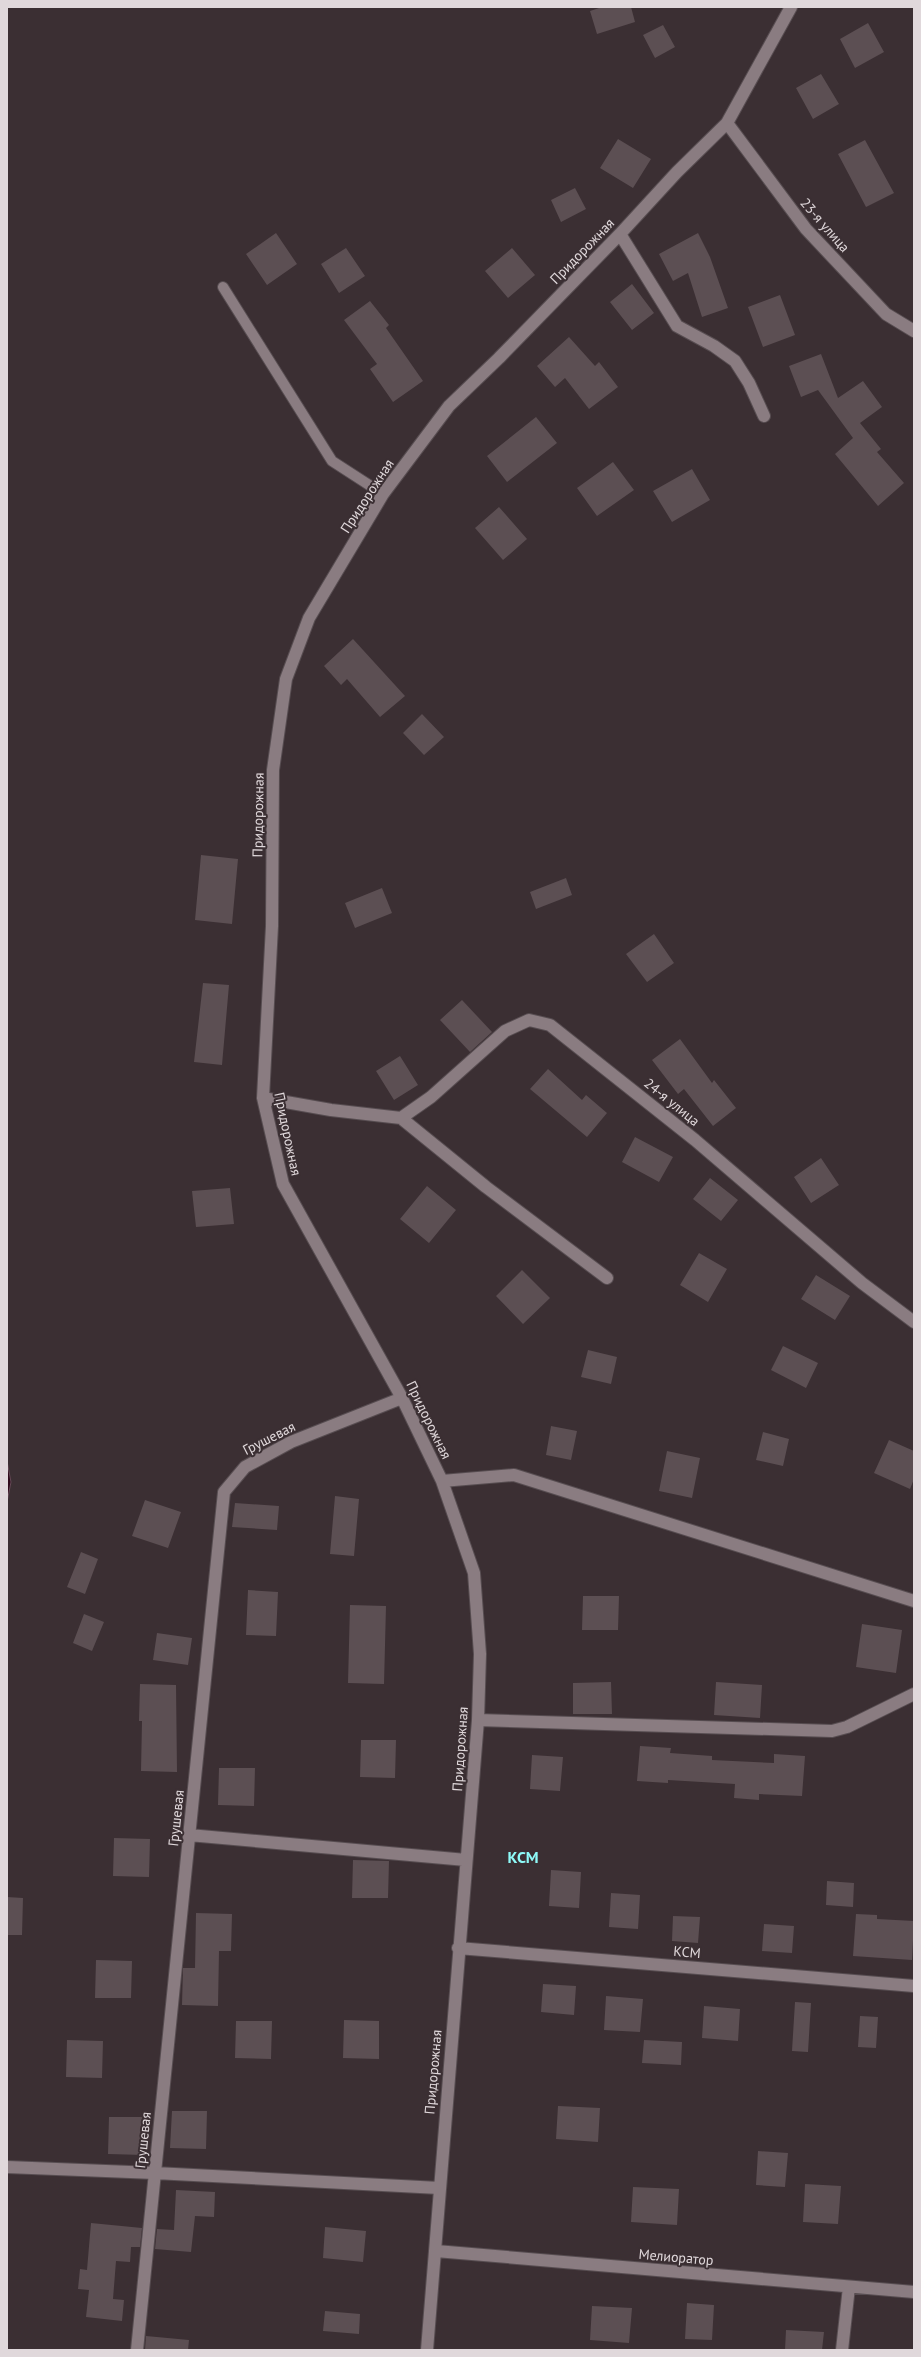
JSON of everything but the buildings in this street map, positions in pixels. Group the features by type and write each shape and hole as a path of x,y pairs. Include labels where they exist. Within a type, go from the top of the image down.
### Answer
{"street":[{"name":"Придорожная","path":"427,2350 436,2250 439,2188 458,1948 478,1720 480,1654 474,1573 442,1481 402,1398 283,1184 263,1098 272,926 273,770 286,679 308,618 383,494 449,406 620,234 677,172 727,123 791,7"},
{"name":"23-я улица","path":"727,123 806,229 886,314 914,331"},
{"path":"620,234 677,326 714,346 735,361 749,383 764,416"},
{"name":"24-я улица","path":"401,1118 431,1097 505,1031 529,1020 550,1025 695,1140 862,1283 914,1322"},
{"path":"263,1098 331,1110 401,1118 486,1188 607,1278"},
{"name":"Грушевая","path":"137,2350 224,1492 245,1467 291,1442 402,1398"},
{"path":"442,1481 514,1475 914,1601"},
{"path":"478,1720 832,1731 847,1727 914,1694"},
{"path":"189,1835 466,1860"},
{"name":"КСМ","path":"458,1948 914,1986"},
{"path":"7,2167 155,2172 439,2188"},
{"name":"Мелиоратор","path":"436,2250 914,2292"},
{"path":"842,2350 849,2287"}],"lane":[{"path":"223,287 332,462 383,494"}],"shaded area":[{"path":"7,1461 11,1482 7,1502"}],"district":[{"name":"КСМ","path":"523,1857"}]}
